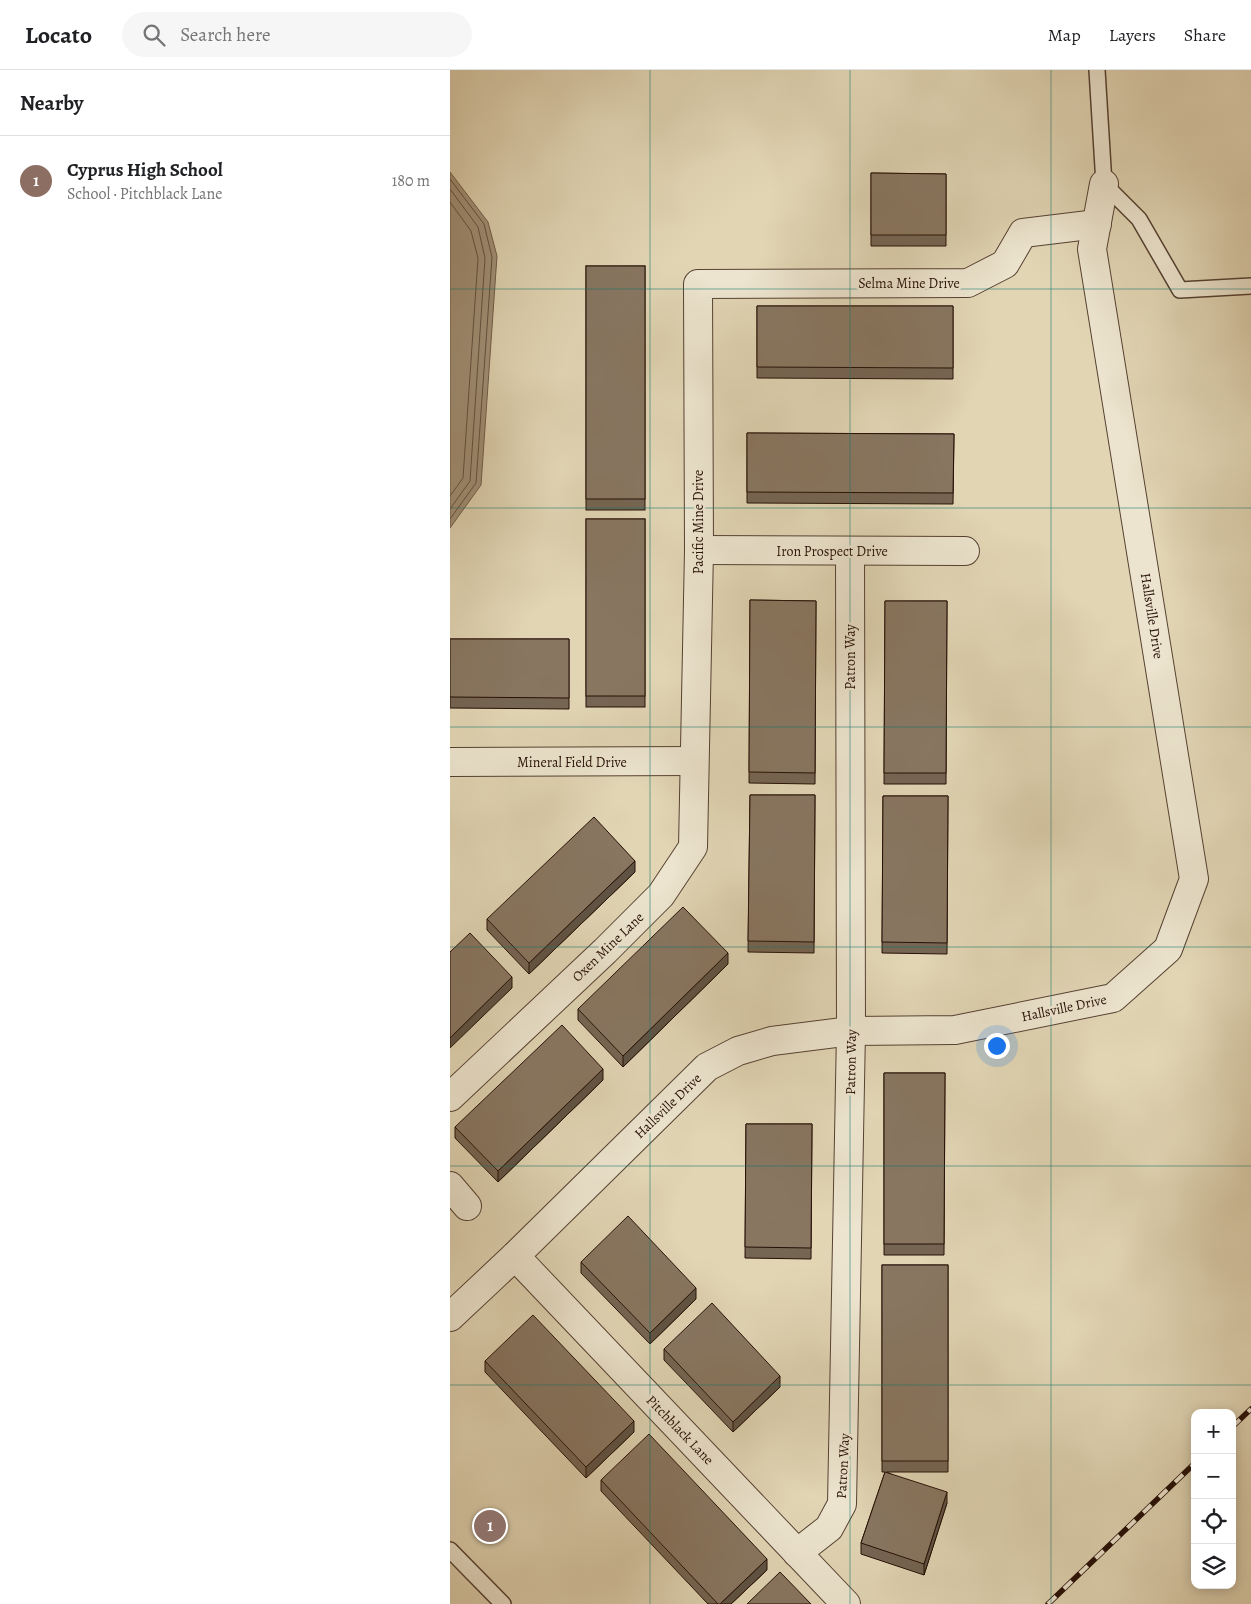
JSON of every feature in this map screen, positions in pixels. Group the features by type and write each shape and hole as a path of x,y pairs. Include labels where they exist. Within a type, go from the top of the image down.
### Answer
{"street":[{"name":"Hallsville Drive","path":"450,1317 707,1068 738,1051 772,1041 851,1031 956,1030 1113,998 1168,949 1194,879 1092,249 1104,184"},
{"name":"Selma Mine Drive","path":"698,284 968,283 1006,264 1023,233 1097,224"},
{"name":"Pacific Mine Drive","path":"694,761 699,550 698,284"},
{"name":"Iron Prospect Drive","path":"699,550 965,551"},
{"name":"Patron Way","path":"797,1552 829,1528 842,1504 851,1031 850,551"},
{"name":"Mineral Field Drive","path":"450,762 694,761"},
{"name":"Oxen Mine Lane","path":"450,1097 662,895 692,847 694,761"},
{"name":"Pitchblack Lane","path":"515,1256 846,1604"}],"lane":[{"path":"1097,70 1104,184 1139,219 1180,290 1251,286"},
{"path":"450,1550 503,1604"}],"water":[{"path":"450,172 488,222 497,256 481,485 450,528"}],"building":[{"path":"871,173 946,174 946,235 871,235"},
{"path":"586,266 645,266 645,499 586,499"},
{"path":"757,306 953,306 953,368 757,367"},
{"path":"747,433 954,434 953,493 747,492"},
{"path":"586,519 645,519 645,696 586,696"},
{"path":"750,600 816,601 815,773 749,772"},
{"path":"885,601 947,601 946,773 884,773"},
{"path":"450,639 569,639 569,698 450,697"},
{"path":"750,795 815,795 814,942 748,941"},
{"path":"883,796 948,796 947,943 882,942"},
{"path":"594,817 635,861 529,963 487,919"},
{"path":"683,907 728,953 623,1056 578,1009"},
{"path":"470,933 512,977 450,1038 450,952"},
{"path":"562,1025 603,1069 498,1171 455,1127"},
{"path":"884,1073 945,1073 944,1244 884,1244"},
{"path":"746,1124 812,1124 811,1248 745,1247"},
{"path":"628,1216 696,1288 650,1333 581,1262"},
{"path":"882,1265 948,1265 948,1461 882,1461"},
{"path":"712,1303 780,1376 733,1422 664,1349"},
{"path":"533,1315 634,1421 586,1467 485,1361"},
{"path":"649,1434 767,1559 720,1604 601,1480"},
{"path":"885,1472 947,1492 924,1564 861,1543"},
{"path":"780,1572 811,1604 747,1604"}],"railway":[{"path":"1236,1423 1251,1409"},
{"path":"1048,1604 1191,1467"}],"place":[{"name":"Cyprus High School","path":"490,1526"}]}
